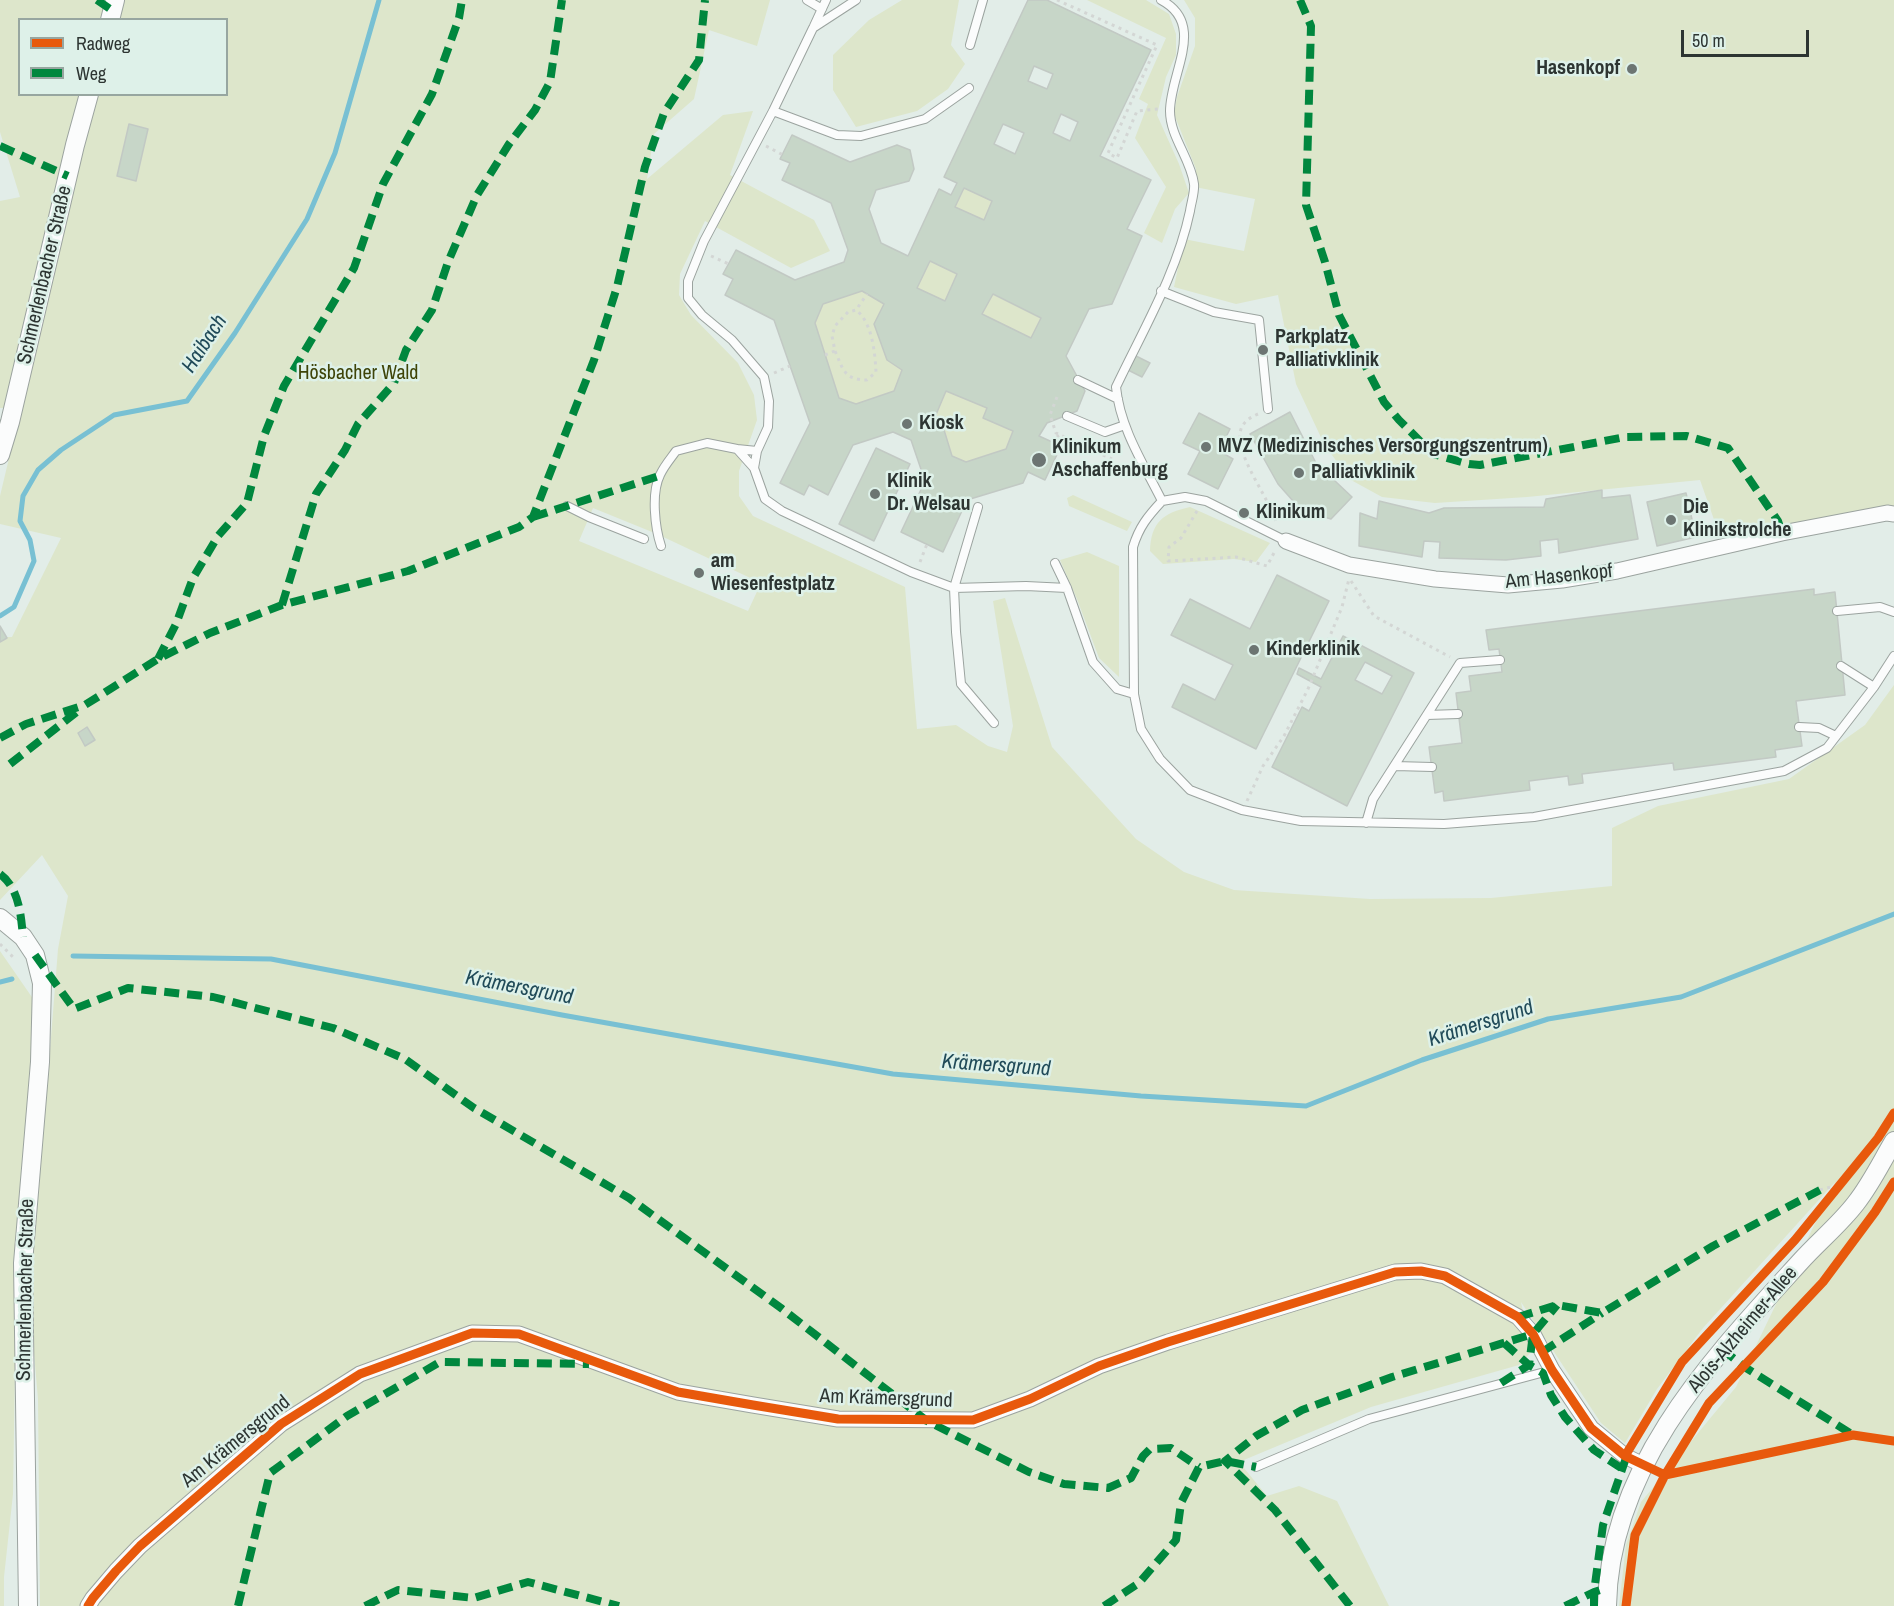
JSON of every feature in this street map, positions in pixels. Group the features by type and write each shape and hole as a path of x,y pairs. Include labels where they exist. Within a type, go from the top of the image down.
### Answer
{"street":[{"path":"111,18 116,0"},
{"name":"Schmerlenbacher Straße","path":"0,455 10,422 88,96"},
{"name":"Am Hasenkopf","path":"1283,540 1349,572 1508,585 1617,571 1782,533 1887,513 1894,514"},
{"name":"Schmerlenbacher Straße","path":"0,918 24,937 35,955 42,983 40,1062 23,1263 28,1606"},
{"name":"Alois-Alzheimer-Allee","path":"1607,1606 1607,1588 1617,1531 1643,1465 1693,1386 1722,1349 1856,1202 1894,1141"},
{"name":"Am Krämersgrund","path":"88,1606 140,1546 281,1424 360,1374 472,1333 519,1334 678,1392 838,1419 973,1420 1030,1399 1099,1366 1168,1342 1395,1272 1421,1270 1445,1276 1518,1317 1533,1334 1552,1370 1591,1428 1625,1456 1643,1465"}],"lane":[{"path":"807,0 822,9"},
{"path":"754,468 757,452 768,427 769,402 764,376 732,340 702,315 688,298 688,280 700,251 773,111 826,0"},
{"path":"813,28 856,0"},
{"path":"970,45 983,0"},
{"path":"1161,0 1181,17 1185,42 1172,94 1170,113 1175,135 1191,170 1195,187 1184,239 1116,387 1125,425 1162,501 1145,519 1137,532 1133,548 1134,694 1141,729 1160,759 1190,790 1242,810 1301,821 1444,824 1534,817 1749,778 1784,771 1827,748 1874,687 1894,656"},
{"path":"773,111 837,135 861,135 925,119 969,88"},
{"path":"1161,291 1214,312 1258,320 1268,409"},
{"path":"1078,380 1118,399"},
{"path":"1067,416 1105,432 1125,425"},
{"path":"661,546 657,534 655,502 659,476 676,451 706,443 757,452"},
{"path":"737,449 754,468 765,499 782,511 915,574 954,588 1026,586 1067,588"},
{"name":"Am Hasenkopf","path":"1162,501 1185,497 1206,501 1283,540"},
{"path":"567,506 644,539"},
{"path":"978,507 954,588 960,684 994,723"},
{"path":"1055,563 1067,588 1093,662 1116,689 1134,694"},
{"path":"1837,611 1880,607 1894,612"},
{"path":"1366,823 1373,799 1460,663 1500,660"},
{"path":"1841,666 1874,687"},
{"path":"1427,715 1458,714"},
{"path":"1799,727 1819,728 1836,736"},
{"path":"1395,766 1432,767"},
{"path":"1256,1467 1369,1419 1552,1370"}],"path":[{"path":"1057,0 1157,45 1108,153 1117,158 1137,111 1155,108"},
{"path":"757,142 783,155"},
{"path":"700,251 729,264"},
{"path":"855,310 863,315 875,357 876,372 867,380 856,380 845,373 832,336 835,326 848,312 855,310 867,294"},
{"path":"825,354 836,351"},
{"path":"764,376 790,366"},
{"path":"1057,397 1050,415 1056,433 1064,446"},
{"path":"1241,430 1244,458 1273,509 1283,540"},
{"path":"1056,433 1112,459"},
{"path":"1206,501 1191,519 1181,538 1169,547 1168,561 1236,557 1267,566"},
{"path":"915,574 927,544"},
{"path":"1349,572 1374,616 1460,663"},
{"path":"1242,810 1263,766 1284,736 1308,689 1342,607 1349,572"},
{"path":"1820,1190 1841,1184 1856,1202"}],"green space":[{"name":"Hösbacher Wald","path":"0,0 770,0 757,46 709,30 694,99 654,134 647,179 723,115 753,111 730,175 814,220 830,251 791,268 705,221 680,274 679,295 691,315 738,363 754,395 757,420 739,471 739,496 753,516 905,587 917,729 956,725 988,746 1007,752 1013,726 993,601 1005,598 1052,747 1136,839 1184,872 1234,890 1370,899 1491,898 1612,886 1612,828 1658,806 1789,779 1865,725 1894,685 1894,1606 1619,1606 1626,1545 1641,1502 1736,1387 1835,1182 1703,1328 1657,1389 1625,1443 1601,1423 1521,1302 1531,1352 1519,1365 1371,1407 1239,1462 1267,1496 1299,1486 1337,1501 1389,1606 40,1606 38,1399 30,1307 37,1194 58,949 68,896 42,855 0,900 0,637 12,637 61,538 0,524 0,496 21,408 0,408 0,201 20,197 0,132","holes":["593,508 657,534 761,583 748,611 579,541","791,1405 843,1411 978,1417 977,1425 836,1424"]},
{"path":"902,0 959,0 951,45 965,64 948,89 917,111 856,127 833,90 833,55 869,20"},
{"path":"1087,0 1146,0 1169,14 1176,34 1176,55 1166,77 1157,115 1189,193 1175,209 1162,243 1144,233 1166,187 1135,138 1148,104 1139,99 1166,38"},
{"path":"1184,0 1894,0 1894,519 1723,545 1700,480 1527,497 1435,503 1382,497 1351,480 1325,446 1296,384 1278,295 1236,304 1174,287 1184,239 1244,251 1255,199 1195,187 1196,169 1174,114 1177,97 1195,46 1195,18"},
{"path":"964,188 992,201 984,220 955,207"},
{"path":"930,261 957,274 945,301 917,288"},
{"path":"862,291 884,304 874,324 887,360 902,370 894,391 856,404 839,398 815,323 823,304"},
{"path":"993,294 1041,318 1031,338 982,314"},
{"path":"946,391 987,408 983,418 1013,431 1006,449 966,462 952,456 941,420 935,417"},
{"path":"1073,495 1132,522 1127,531 1069,506 1067,498"},
{"path":"1190,507 1270,543 1256,562 1234,559 1163,564 1150,551 1156,526 1160,520 1172,512"},
{"path":"1087,552 1119,566 1119,677 1099,658 1060,560"},
{"path":"0,951 36,1003 17,1239 13,1494 4,1577 4,1606 0,1606"}],"building":[{"path":"1028,0 1047,0 1151,50 1100,156 1151,180 1127,229 1142,236 1112,304 1089,309 1066,356 1085,391 1077,411 1047,423 1039,436 1061,446 1045,480 1028,472 1023,483 967,500 943,552 901,532 925,481 911,440 893,432 853,445 828,495 809,485 804,495 780,483 810,423 774,320 725,295 733,279 723,274 736,250 795,280 844,262 848,250 831,203 782,180 790,163 780,159 792,135 850,162 897,145 910,150 914,169 909,181 876,190 869,209 881,243 908,256 939,189 951,195 957,183 944,177","holes":["1034,66 1053,74 1047,89 1028,81","1061,114 1078,122 1070,141 1053,133","1003,124 1024,133 1015,154 994,144","964,188 992,201 984,220 955,207","930,261 957,274 945,301 917,288","862,291 884,304 874,324 887,360 902,370 894,391 856,404 839,398 815,323 823,304","993,294 1041,318 1031,338 982,314","946,391 987,408 983,418 1013,431 1006,449 966,462 952,456 941,420 935,417"]},
{"path":"129,124 148,129 136,181 117,176"},
{"path":"1136,356 1150,363 1142,377 1128,370"},
{"name":"Palliativklinik","path":"1290,412 1316,463 1352,497 1331,519 1301,510 1278,484 1250,434"},
{"name":"MVZ (Medizinisches Versorgungszentrum)","path":"1199,413 1230,429 1219,451 1233,459 1218,489 1188,474 1200,451 1183,443"},
{"name":"Klinik Dr. Welsau","path":"876,448 910,464 874,541 839,524"},
{"path":"1602,490 1602,498 1630,495 1638,539 1559,553 1558,539 1540,541 1541,556 1506,560 1439,558 1440,542 1424,541 1422,557 1359,546 1360,513 1377,519 1379,501 1429,513 1444,508 1544,507 1546,499"},
{"name":"Die Klinikstrolche","path":"1686,493 1696,537 1657,546 1647,502"},
{"name":"Kinderklinik","path":"1277,575 1329,601 1256,749 1172,707 1183,684 1215,700 1233,665 1171,635 1190,599 1250,629"},
{"path":"1814,589 1814,595 1835,592 1845,695 1796,701 1802,746 1775,750 1776,757 1674,770 1673,763 1582,774 1583,783 1569,785 1568,776 1529,781 1530,790 1444,801 1443,791 1435,793 1429,747 1462,743 1456,693 1471,691 1469,676 1502,672 1499,649 1489,650 1486,630"},
{"path":"0,626 7,638 0,642"},
{"path":"1343,636 1414,673 1347,806 1272,767 1302,707 1309,711 1321,687 1297,674 1299,668 1321,679","holes":["1365,662 1392,676 1382,694 1355,680"]},
{"path":"87,727 95,740 85,746 78,733"}],"waterway":[{"name":"Haibach","path":"0,616 14,607 34,561 30,540 20,521 23,496 38,470 61,450 114,415 187,401 235,333 307,219 335,153 379,0"},
{"name":"Krämersgrund","path":"73,956 271,959 562,1015 893,1074 1141,1096 1306,1106 1422,1060 1548,1019 1681,997 1894,914"},
{"name":"Krämersgrund","path":"0,982 12,979"}],"marked path":[{"path":"97,0 113,11"},
{"path":"158,659 176,624 193,578 218,536 247,503 264,436 284,386 354,268 383,184 432,94 459,18 462,0"},
{"path":"282,605 316,494 345,450 358,424 394,383 406,350 432,310 448,262 477,195 509,144 535,110 550,82 562,0"},
{"path":"0,738 26,724 85,705 158,659 210,633 282,605 408,571 519,527 533,517 594,360 617,287 645,167 664,113 699,60 705,0"},
{"path":"1300,0 1311,26 1306,205 1325,262 1339,315 1384,402 1399,420 1433,454 1480,465 1625,437 1687,436 1728,448 1778,521 1782,533"},
{"path":"0,146 68,176"},
{"path":"533,517 659,476"},
{"path":"10,764 78,711"},
{"path":"0,874 15,894 20,911 23,937"},
{"path":"35,955 74,1009 128,988 213,997 333,1028 405,1059 474,1108 629,1198 781,1308 927,1421 1029,1472 1064,1484 1108,1488 1131,1478 1143,1456 1150,1449 1171,1448 1199,1467"},
{"path":"1518,1317 1557,1305 1602,1313 1713,1246 1820,1190"},
{"path":"1501,1383 1529,1365 1533,1334 1557,1305"},
{"path":"1542,1352 1602,1313"},
{"path":"1350,1606 1275,1510 1225,1461 1256,1436 1302,1410 1392,1377 1533,1334"},
{"path":"1504,1343 1529,1365 1543,1373 1551,1395 1565,1417 1594,1450 1621,1468"},
{"path":"1722,1349 1743,1366 1853,1435"},
{"path":"238,1606 270,1473 347,1416 440,1362 589,1364"},
{"path":"1594,1606 1603,1525 1628,1452"},
{"path":"1104,1606 1139,1583 1176,1540 1181,1503 1199,1467 1225,1461 1256,1467"},
{"path":"365,1606 398,1590 474,1598 528,1582 619,1606"},
{"path":"1565,1606 1607,1588"}],"cycle path":[{"path":"1625,1456 1682,1362 1795,1240 1878,1138 1894,1113"},
{"path":"1626,1606 1635,1535 1665,1475 1709,1403 1823,1282 1875,1212 1894,1182"},
{"path":"88,1606 140,1546 281,1424 360,1374 472,1333 519,1334 678,1392 838,1419 973,1420 1030,1399 1099,1366 1168,1342 1395,1272 1421,1271 1445,1276 1518,1317 1533,1334 1552,1370 1591,1428 1625,1456 1665,1475 1853,1435 1894,1441"}],"place":[{"name":"Hasenkopf","path":"1632,69"},
{"name":"Parkplatz Palliativklinik","path":"1263,350"},
{"name":"Kiosk","path":"907,424"},
{"name":"MVZ (Medizinisches Versorgungszentrum)","path":"1206,447"},
{"name":"Klinikum Aschaffenburg","path":"1039,460"},
{"name":"Palliativklinik","path":"1299,473"},
{"name":"Klinik Dr. Welsau","path":"875,494"},
{"name":"Klinikum","path":"1244,513"},
{"name":"Die Klinikstrolche","path":"1671,520"},
{"name":"am Wiesenfestplatz","path":"699,573"},
{"name":"Kinderklinik","path":"1254,650"}]}
